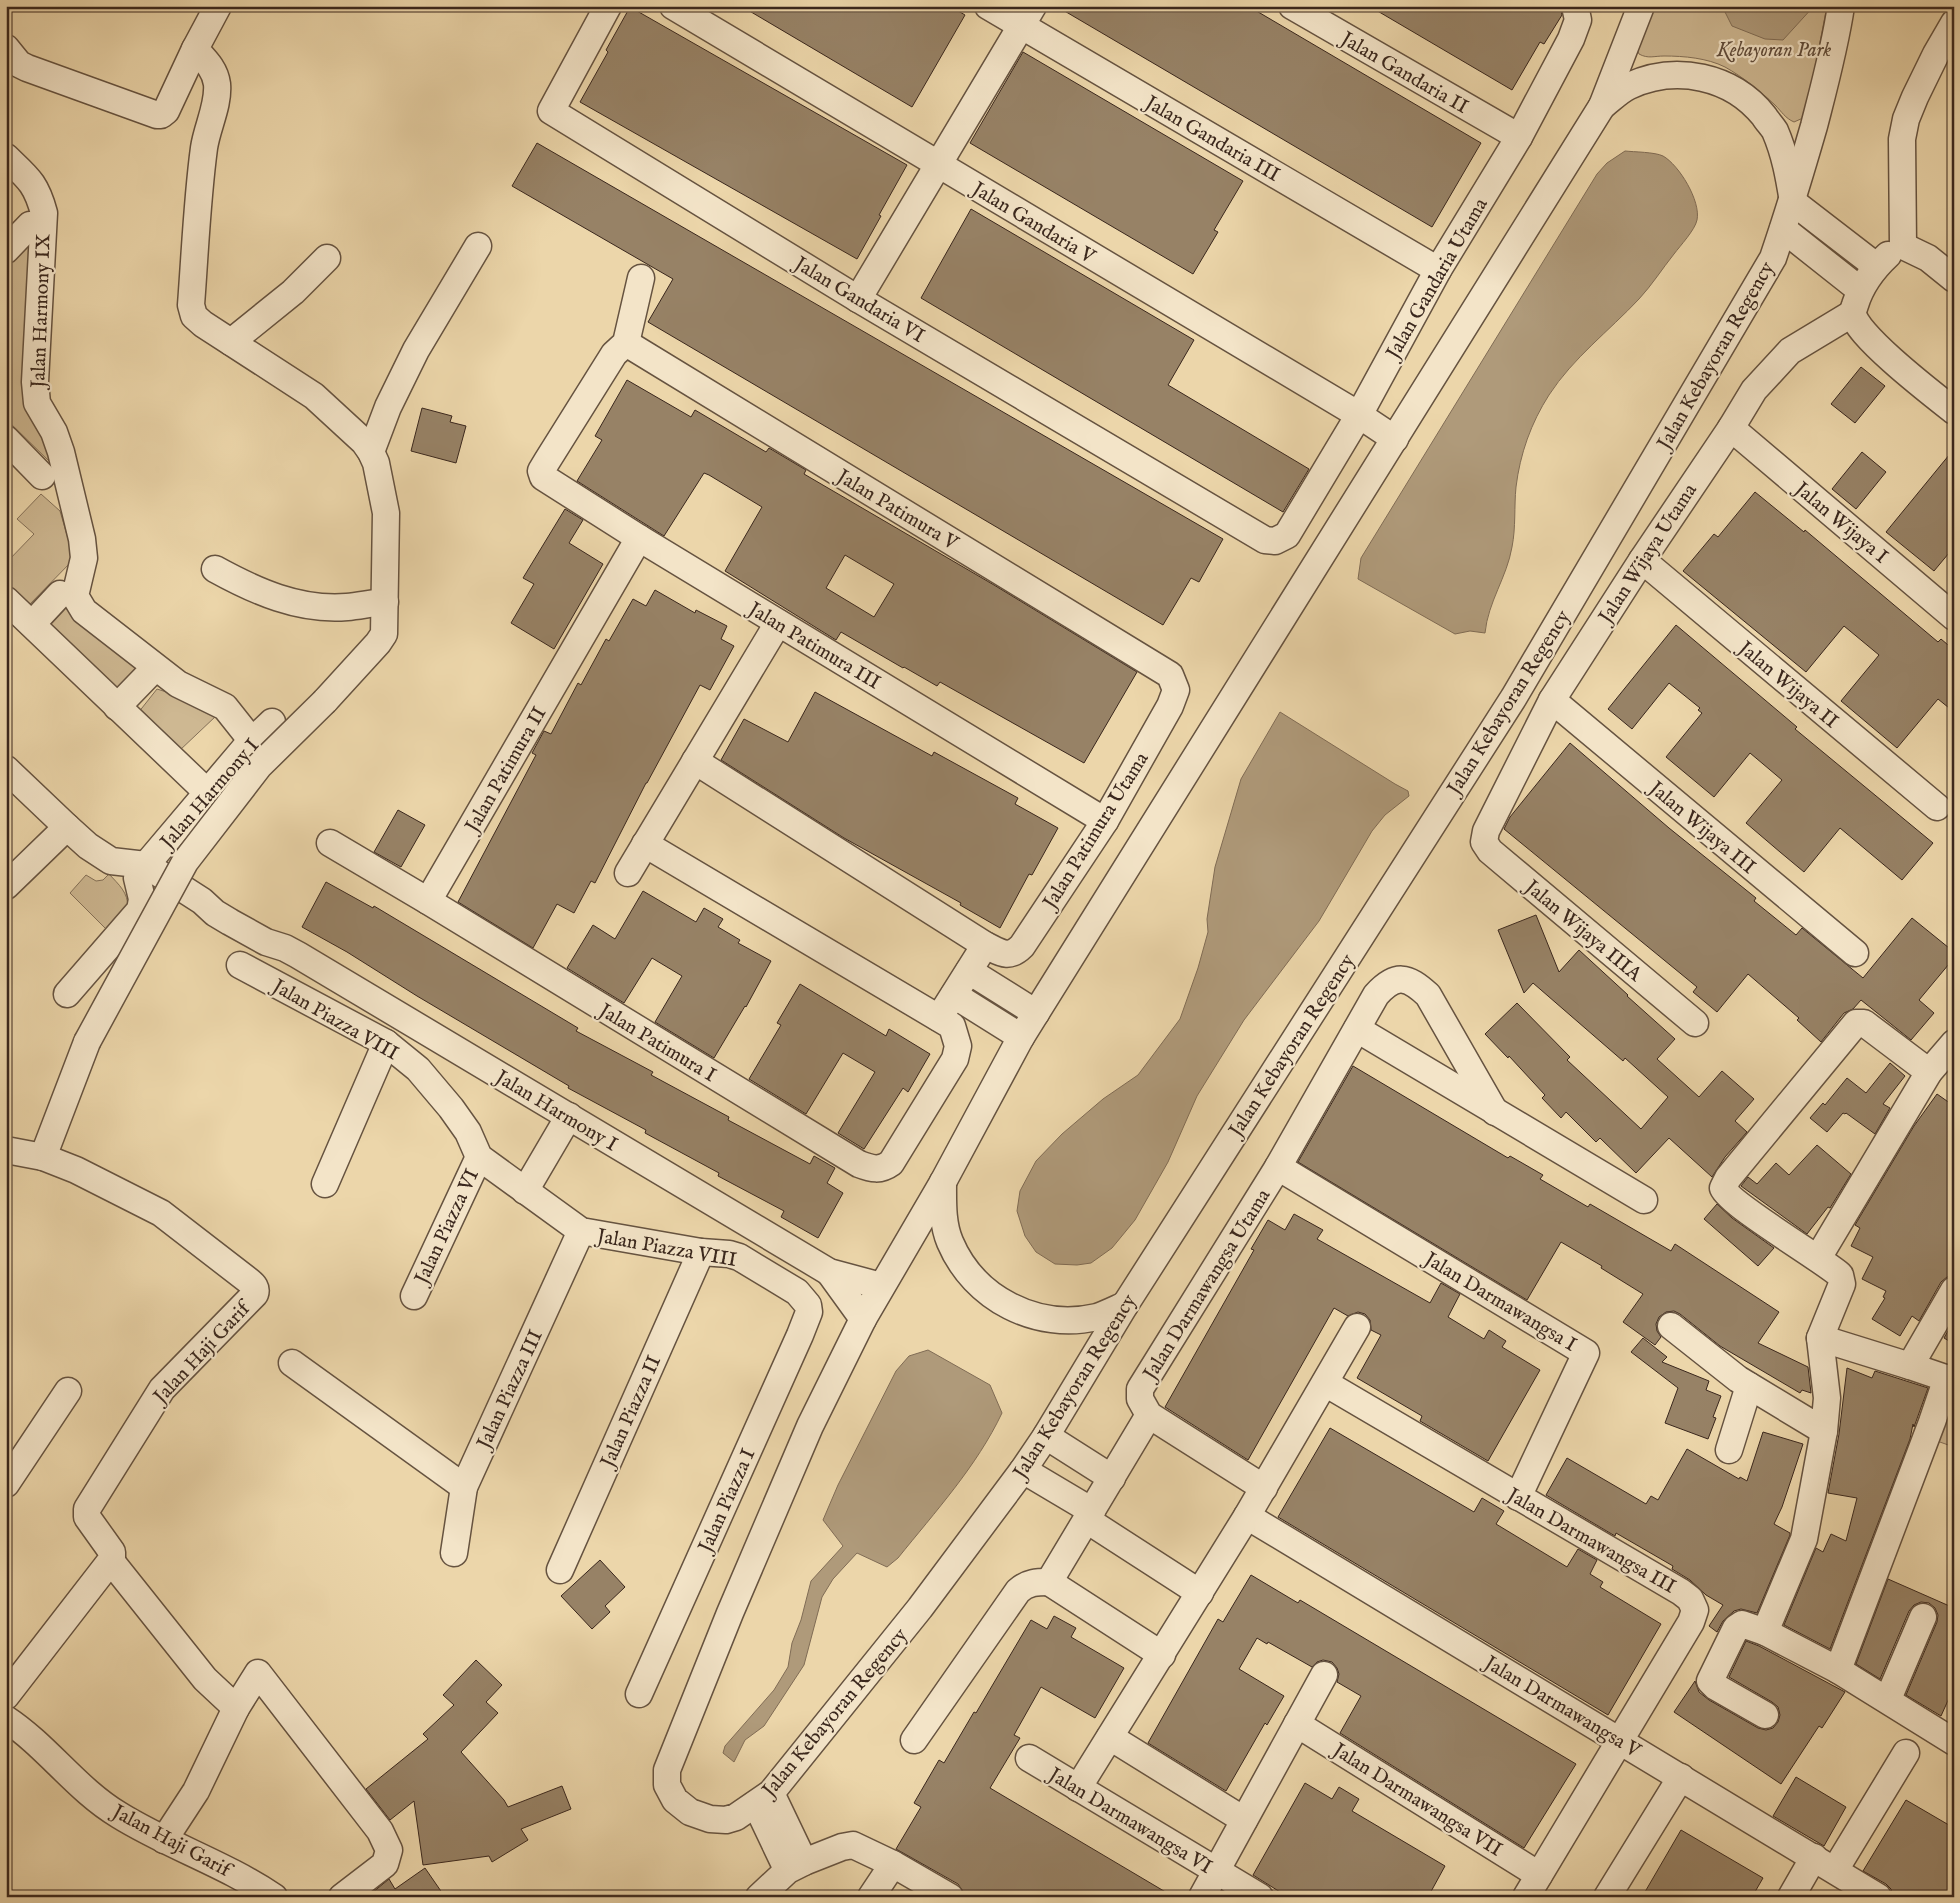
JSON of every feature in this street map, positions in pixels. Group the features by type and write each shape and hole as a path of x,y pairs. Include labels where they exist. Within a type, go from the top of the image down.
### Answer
{"street":[{"path":"6,48 19,64 27,68 161,115 166,111 218,6"},
{"name":"Jalan Gandaria VI","path":"608,6 550,111 858,299 1265,540 1275,541"},
{"name":"Jalan Gandaria V","path":"672,6 1359,414 1395,439"},
{"name":"Jalan Gandaria III","path":"988,6 1027,16 1438,270"},
{"name":"Jalan Gandaria II","path":"1292,6 1519,137"},
{"name":"Jalan Gandaria Utama","path":"1275,541 1286,535 1359,414 1438,270 1519,137 1571,39 1578,20 1574,6"},
{"name":"Jalan Kebayoran Regency","path":"1641,6 1602,106 1021,1037 942,1182 863,1319 810,1426 730,1613 667,1770 668,1785 675,1800 690,1812 710,1819 726,1820 736,1817 764,1799 920,1608 1023,1470 1046,1436 1125,1305 1514,697 1773,258 1793,202 1823,91 1841,6"},
{"path":"858,299 1027,16"},
{"path":"1954,22 1945,61 1906,119 1902,139 1903,246 1928,258 1954,279"},
{"path":"6,1150 43,1157 87,1042 185,862 259,766 325,700 384,634 386,513 376,463 371,452 364,442 314,396 203,324 194,316 191,305 204,147 215,103 217,86 215,75 210,66 195,50"},
{"path":"1602,106 1628,86 1660,75 1694,75 1726,84 1754,104 1774,130 1786,161 1793,202 1876,266"},
{"name":"Jalan Harmony IX","path":"6,157 30,179 39,194 44,213 35,382 36,403 54,432 61,452 82,539 84,558 75,596 84,611 178,684 225,707 252,741"},
{"path":"6,250 30,225"},
{"path":"1783,229 1856,302 1858,325 1867,335 1954,411"},
{"path":"371,452 388,407 416,350 478,246"},
{"name":"Jalan Wijaya Utama","path":"1486,831 1552,700 1754,390 1790,351 1856,302 1876,266 1888,255 1903,246"},
{"path":"232,342 293,292 327,258"},
{"path":"626,343 641,278"},
{"name":"Jalan Patimura III","path":"626,343 614,354 547,461 541,471 543,478 1105,821"},
{"name":"Jalan Patimura V","path":"626,343 1170,675"},
{"name":"Jalan Wijaya I","path":"1731,428 1954,616"},
{"path":"6,439 42,476"},
{"name":"Jalan Patimura II","path":"428,901 639,538"},
{"name":"Jalan Wijaya II","path":"1642,560 1937,807"},
{"path":"215,569 244,585 268,595 307,606 345,607 385,602"},
{"path":"32,624 60,594"},
{"path":"6,600 208,793"},
{"path":"628,873 778,623"},
{"name":"Jalan Patimura Utama","path":"695,761 985,945 1006,955 1015,953 1022,946 1105,821 1170,706 1176,690 1170,675"},
{"path":"117,707 148,676"},
{"name":"Jalan Wijaya III","path":"1552,700 1855,953"},
{"name":"Jalan Harmony I","path":"67,994 140,910 142,899 137,878 146,865 252,741 272,722"},
{"name":"Jalan Harmony I","path":"6,769 88,846 111,861 146,865 202,901 228,902 272,930 285,948 829,1272 881,1286"},
{"path":"6,886 67,827"},
{"name":"Jalan Wijaya IIIA","path":"1486,831 1484,842 1490,851 1695,1023"},
{"path":"330,843 428,901"},
{"path":"645,844 939,1018 985,945"},
{"name":"Jalan Patimura I","path":"428,901 859,1164 870,1168 884,1168 891,1162 957,1053 956,1036 952,1026 939,1018"},
{"name":"Jalan Piazza VIII","path":"240,965 386,1044 418,1069 451,1108 468,1132 479,1157 581,1231 739,1257 797,1292 808,1304"},
{"path":"969,971 1036,1013"},
{"name":"Jalan Darmawangsa Utama","path":"1150,1415 1140,1399 1140,1390 1278,1167 1376,995 1385,985 1398,978 1417,985 1428,995 1495,1112"},
{"path":"954,995 1021,1037"},
{"path":"1765,1632 1804,1539 1824,1431 1827,1398 1820,1338 1842,1280 1840,1275 1818,1258 1735,1202 1724,1191 1726,1182 1856,1023 1864,1023 1929,1072"},
{"path":"1357,1029 1644,1200"},
{"path":"1818,1258 1929,1072 1954,1043"},
{"path":"325,1184 386,1044"},
{"path":"525,1191 569,1116"},
{"name":"Jalan Haji Garif","path":"43,1157 76,1170 162,1213 249,1281 255,1286 256,1291 162,1389 87,1509 87,1517 112,1552 111,1561"},
{"name":"Jalan Piazza VI","path":"414,1296 479,1157"},
{"name":"Jalan Darmawangsa I","path":"1278,1167 1586,1352 1518,1497"},
{"path":"942,1182 943,1212 950,1241 964,1268 984,1290 1009,1307 1038,1318 1067,1320 1097,1316 1125,1305"},
{"name":"Jalan Piazza III","path":"454,1553 464,1487 581,1231"},
{"name":"Jalan Piazza II","path":"560,1570 701,1252"},
{"name":"Jalan Harmony I","path":"829,1272 863,1319"},
{"path":"1910,1366 1954,1290"},
{"name":"Jalan Piazza I","path":"639,1694 800,1335 809,1312 808,1304"},
{"path":"1671,1326 1748,1386 1824,1431"},
{"path":"1078,1788 1264,1488 1357,1327"},
{"path":"1820,1338 1950,1380 1932,1422 1838,1670"},
{"path":"292,1363 464,1487"},
{"name":"Jalan Darmawangsa III","path":"1325,1383 1681,1592 1690,1599 1695,1610 1691,1622 1526,1897"},
{"path":"1729,1450 1748,1386"},
{"path":"6,1484 68,1391"},
{"path":"1050,1582 1150,1415 1264,1488"},
{"path":"1046,1436 1112,1478"},
{"path":"1023,1470 1200,1593"},
{"name":"Jalan Darmawangsa V","path":"1247,1516 1825,1863 1878,1897"},
{"path":"6,1696 111,1561 206,1678 236,1708"},
{"path":"914,1740 1018,1591 1025,1585 1034,1582 1050,1582 1162,1655"},
{"path":"1888,1699 1923,1617"},
{"path":"1765,1714 1716,1687 1710,1681 1738,1625 1747,1624 1765,1632 1838,1670 1888,1699 1953,1741"},
{"path":"164,1840 196,1791 236,1708 258,1673 380,1831 388,1850 385,1864 342,1897"},
{"path":"1202,1897 1324,1675"},
{"name":"Jalan Haji Garif","path":"6,1719 110,1809 164,1840 252,1882 274,1897"},
{"name":"Jalan Darmawangsa VII","path":"1297,1724 1539,1874"},
{"path":"1110,1737 1244,1820"},
{"path":"1791,1897 1825,1863 1906,1754"},
{"name":"Jalan Darmawangsa VI","path":"1029,1758 1260,1897"},
{"path":"1608,1897 1681,1777"},
{"path":"764,1799 796,1866"},
{"path":"759,1897 796,1866 842,1847 853,1846 893,1864 950,1897"},
{"path":"871,1897 893,1864"}],"green space":[{"name":"Kebayoran Park","path":"1656,6 1827,6 1807,109 1803,118 1794,122 1786,117 1751,84 1718,64 1687,57 1648,57 1639,54 1636,47"},
{"path":"35,233 23,392 47,443 52,464 6,419 6,265"},
{"path":"41,494 60,511 74,559 29,605 23,603 6,585 6,563 34,534 17,519"},
{"path":"67,606 142,671 118,695 50,628 50,619"},
{"path":"157,689 201,703 216,716 179,751 138,713"},
{"path":"109,874 125,893 128,908 107,930 70,893 86,875 96,881 103,880"},
{"path":"1954,1394 1954,1447 1937,1441"}],"shaded area":[{"path":"1722,6 1814,6 1783,40 1765,39 1732,26"},
{"path":"1625,151 1663,156 1676,167 1688,184 1696,203 1696,224 1644,294 1580,357 1549,395 1527,439 1520,463 1510,558 1490,611 1485,633 1470,631 1455,634 1358,579 1361,558 1597,174 1607,163"},
{"path":"1280,712 1408,791 1409,796 1385,815 1372,831 1319,921 1244,1020 1197,1096 1168,1162 1135,1220 1112,1248 1091,1263 1077,1265 1055,1264 1036,1252 1025,1236 1017,1211 1020,1191 1036,1161 1062,1134 1103,1099 1138,1075 1180,1019 1198,968 1208,932 1207,919 1215,867 1241,779"},
{"path":"928,1350 990,1385 1002,1413 992,1433 968,1470 898,1558 887,1567 857,1553 833,1579 822,1597 804,1665 764,1726 745,1740 734,1762 723,1753 725,1746 774,1690 788,1667 792,1643 801,1620 811,1581 843,1546 823,1520 838,1485 896,1371 909,1356"}],"building":[{"path":"741,6 950,6 965,15 912,107"},
{"path":"1056,6 1248,6 1481,143 1432,227"},
{"path":"1369,6 1560,6 1562,15 1544,44 1540,42 1512,90"},
{"path":"630,7 907,165 857,259 580,102"},
{"path":"1023,52 1243,181 1214,230 1218,232 1193,274 970,143"},
{"path":"537,143 1223,539 1199,582 1191,578 1163,625 648,322 673,279 512,186"},
{"path":"971,209 1194,340 1168,385 1309,469 1283,512 921,298"},
{"path":"1861,367 1885,386 1855,423 1831,404"},
{"path":"627,380 691,417 695,410 766,452 769,448 806,470 804,474 994,585 1137,672 1084,763 940,682 937,686 841,632 836,640 725,571 762,507 709,475 704,473 664,536 577,481 602,440 595,436","holes":["845,555 894,584 874,617 826,588"]},
{"path":"422,408 452,416 450,422 466,426 456,463 411,451"},
{"path":"1954,449 1954,547 1934,571 1886,532"},
{"path":"1862,452 1886,472 1856,509 1832,489"},
{"path":"1755,492 1804,532 1805,530 1938,642 1941,639 1954,650 1954,712 1938,699 1897,748 1841,701 1879,655 1844,626 1806,672 1683,571 1714,534 1718,537"},
{"path":"565,509 583,520 569,543 603,564 554,649 511,623 534,584 523,578"},
{"path":"655,590 695,613 696,610 727,626 721,639 734,646 710,690 700,685 646,783 595,883 591,881 574,913 557,904 533,948 458,902 536,755 532,753 544,731 551,734 578,683 581,685 606,639 609,641 633,599 646,606"},
{"path":"1676,625 1797,727 1795,729 1933,843 1902,880 1840,828 1804,872 1780,852 1746,823 1782,780 1750,753 1714,797 1666,757 1702,713 1698,710 1700,708 1669,683 1632,729 1608,709"},
{"path":"815,692 932,756 934,752 1018,798 1015,804 1058,828 1032,875 1029,874 1000,928 960,905 961,903 844,838 721,760 744,719 788,742"},
{"path":"1570,743 1669,828 1756,898 1754,901 1796,935 1802,928 1863,978 1912,918 1954,952 1954,958 1919,1000 1934,1013 1911,1040 1861,1000 1853,1009 1844,1013 1821,1042 1797,1020 1799,1018 1748,974 1717,1012 1693,992 1697,987 1504,829 1510,817"},
{"path":"398,810 425,825 401,867 374,852"},
{"path":"326,882 373,908 374,906 578,1028 576,1031 653,1072 651,1075 729,1117 728,1120 810,1164 814,1156 835,1168 827,1183 843,1193 818,1238 781,1217 784,1211 718,1176 719,1173 645,1133 646,1130 568,1088 569,1086 347,952 302,927"},
{"path":"643,891 696,922 704,908 723,919 718,927 740,940 738,943 771,961 746,1007 714,1058 655,1022 682,976 652,958 624,1003 567,968 593,925 615,939"},
{"path":"1536,915 1559,972 1579,950 1675,1039 1657,1059 1699,1097 1722,1071 1754,1099 1735,1121 1747,1132 1725,1157 1712,1177 1669,1138 1636,1173 1600,1138 1596,1142 1566,1112 1561,1118 1542,1098 1545,1095 1509,1056 1508,1058 1485,1034 1517,1003 1570,1057 1567,1060 1641,1129 1668,1097 1625,1058 1623,1061 1533,983 1524,993 1498,930"},
{"path":"800,984 886,1036 889,1029 930,1054 908,1092 903,1088 864,1149 838,1133 875,1072 843,1053 806,1114 749,1079 781,1025 777,1023"},
{"path":"1890,1063 1905,1076 1883,1104 1890,1108 1875,1134 1846,1113 1843,1113 1827,1132 1810,1118 1823,1103 1825,1105 1847,1078 1866,1093"},
{"path":"1353,1066 1508,1158 1510,1156 1543,1175 1540,1179 1588,1207 1590,1204 1671,1251 1675,1244 1779,1312 1758,1343 1808,1367 1811,1393 1802,1390 1800,1393 1720,1346 1674,1311 1666,1312 1659,1317 1656,1324 1657,1331 1661,1337 1655,1345 1623,1322 1643,1294 1601,1268 1602,1266 1561,1242 1527,1300 1298,1162"},
{"path":"1937,1094 1954,1106 1954,1275 1947,1277 1941,1282 1919,1321 1912,1316 1900,1336 1872,1319 1885,1298 1883,1297 1886,1291 1862,1279 1873,1257 1851,1246 1860,1228 1855,1225 1914,1126"},
{"path":"1817,1145 1851,1174 1830,1208 1828,1207 1807,1234 1741,1186 1748,1177 1757,1184 1776,1163 1789,1175"},
{"path":"1717,1204 1732,1218 1774,1248 1758,1266 1704,1219"},
{"path":"1294,1214 1323,1230 1317,1239 1430,1303 1441,1283 1460,1294 1448,1317 1484,1339 1489,1330 1506,1341 1502,1347 1540,1370 1488,1461 1420,1421 1422,1416 1357,1378 1381,1335 1371,1330 1370,1320 1365,1314 1358,1312 1348,1316 1334,1308 1248,1460 1165,1407 1254,1250 1251,1249 1268,1220 1285,1230"},
{"path":"1954,1320 1954,1344 1944,1338"},
{"path":"1643,1338 1667,1357 1662,1362 1709,1381 1706,1390 1721,1396 1713,1417 1716,1418 1708,1439 1665,1423 1678,1388 1631,1352"},
{"path":"1847,1368 1872,1378 1875,1371 1928,1388 1830,1649 1784,1625 1816,1548 1823,1552 1831,1534 1846,1541 1857,1498 1828,1493 1839,1434"},
{"path":"1330,1428 1474,1512 1482,1498 1504,1511 1496,1524 1567,1567 1578,1549 1597,1560 1590,1574 1603,1582 1600,1587 1661,1624 1608,1715 1278,1517"},
{"path":"1763,1432 1803,1444 1782,1507 1774,1524 1790,1533 1790,1535 1757,1613 1741,1609 1734,1611 1723,1621 1717,1632 1709,1626 1723,1605 1706,1595 1690,1580 1672,1569 1673,1566 1616,1533 1615,1536 1546,1495 1567,1458 1646,1504 1651,1496 1658,1500 1687,1449 1739,1479 1740,1477 1747,1481"},
{"path":"600,1560 625,1587 605,1606 610,1612 592,1629 561,1596"},
{"path":"1251,1575 1298,1603 1300,1600 1576,1764 1524,1848 1340,1733 1361,1696 1337,1682 1339,1674 1332,1662 1323,1660 1317,1662 1312,1667 1268,1642 1267,1644 1257,1638 1239,1669 1284,1696 1267,1725 1265,1723 1226,1791 1148,1743 1218,1619 1223,1622"},
{"path":"1888,1579 1954,1608 1954,1687 1941,1716 1906,1695 1937,1622 1938,1615 1935,1608 1929,1603 1921,1602 1914,1605 1909,1611 1880,1679 1856,1664"},
{"path":"1054,1616 1076,1628 1071,1637 1124,1668 1095,1718 1041,1687 1014,1735 1020,1738 990,1788 1174,1897 970,1897 964,1893 958,1884 896,1849 921,1807 914,1803 939,1760 944,1763 1031,1620 1047,1629"},
{"path":"1746,1641 1759,1646 1845,1692 1822,1728 1819,1726 1781,1784 1674,1712 1695,1681 1699,1692 1709,1700 1758,1728 1766,1730 1773,1728 1778,1722 1780,1715 1778,1707 1729,1677"},
{"path":"476,1660 502,1685 486,1702 498,1713 461,1752 504,1800 508,1807 562,1786 571,1809 521,1829 528,1840 492,1862 489,1856 423,1865 414,1801 390,1820 366,1789 428,1739 423,1734 454,1705 443,1695"},
{"path":"1796,1777 1846,1807 1824,1846 1773,1816"},
{"path":"1305,1783 1332,1799 1339,1787 1359,1799 1352,1811 1445,1866 1428,1897 1288,1897 1253,1875"},
{"path":"1906,1800 1954,1828 1954,1897 1893,1897 1891,1889 1886,1884 1863,1871"},
{"path":"1681,1830 1763,1878 1752,1897 1642,1897"},
{"path":"425,1868 445,1897 367,1897 389,1879 395,1889"}]}
